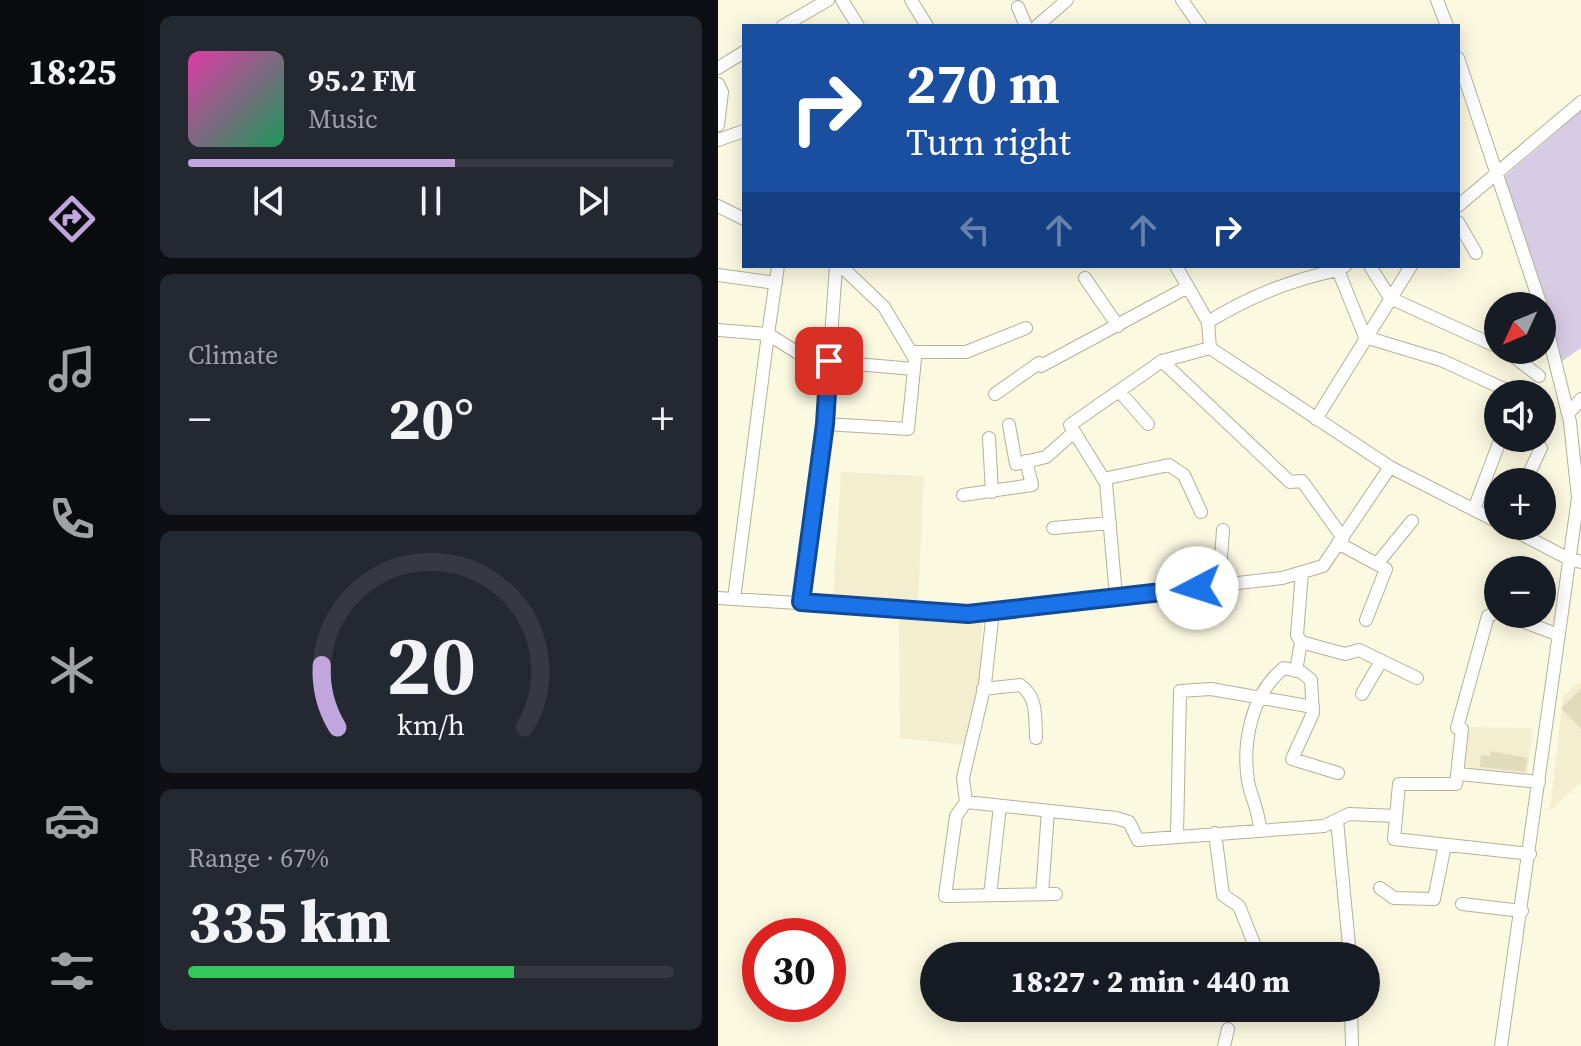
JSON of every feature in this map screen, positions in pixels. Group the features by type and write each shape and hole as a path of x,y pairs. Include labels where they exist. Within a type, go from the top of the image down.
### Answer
{"street":[{"path":"786,24 828,0"},
{"path":"842,0 857,24"},
{"path":"911,0 926,24"},
{"path":"1039,24 1067,0"},
{"path":"1182,0 1199,24"},
{"path":"1437,0 1446,24"},
{"path":"1018,7 1025,24"},
{"path":"718,68 742,53"},
{"path":"1460,64 1537,292"},
{"path":"718,84 722,92 718,125"},
{"path":"1460,204 1481,183 1581,102"},
{"path":"718,140 742,132"},
{"path":"718,206 742,218"},
{"path":"1460,225 1476,253"},
{"path":"734,599 778,268"},
{"path":"825,424 908,429 914,369 911,352 884,307 844,268"},
{"path":"801,602 825,424 829,361 844,268"},
{"path":"1177,268 1208,322 1210,348"},
{"path":"1208,322 1239,303 1268,291 1303,277 1341,268 1365,337"},
{"path":"1371,268 1390,298 1484,341"},
{"path":"1316,419 1410,268"},
{"path":"718,275 776,283"},
{"path":"1085,278 1118,326"},
{"path":"995,394 1040,364 1188,287"},
{"path":"911,352 966,352 1026,328"},
{"path":"718,330 768,334 809,360 914,369"},
{"path":"1365,337 1441,360 1485,380"},
{"path":"1116,596 1103,479 1070,425 1162,361 1210,348 1390,467 1484,514"},
{"path":"1162,361 1290,482 1302,481 1340,540 1386,569 1366,620"},
{"path":"1523,364 1539,376"},
{"path":"1501,1046 1559,635 1575,560 1578,498 1568,414 1556,364"},
{"path":"1119,391 1148,424"},
{"path":"1568,414 1581,399"},
{"path":"1009,425 1016,464 1046,457 1074,432"},
{"path":"989,438 992,492"},
{"path":"1474,509 1496,452"},
{"path":"963,495 1032,485 1026,461"},
{"path":"1103,479 1169,465 1184,475 1201,512"},
{"path":"718,598 968,614 1282,578 1323,566 1390,467"},
{"path":"1377,564 1412,521"},
{"path":"1053,528 1110,523"},
{"path":"1219,586 1223,530"},
{"path":"1534,540 1575,560"},
{"path":"1296,671 1301,642 1297,635 1302,572"},
{"path":"1195,607 1197,588"},
{"path":"993,611 983,689 963,778 966,802 956,816 945,896 1056,894"},
{"path":"1484,628 1457,728 1462,729 1456,784 1399,784 1394,839 1530,854"},
{"path":"1541,628 1559,635"},
{"path":"1301,642 1345,654 1359,650 1417,678"},
{"path":"1362,694 1381,661"},
{"path":"1260,829 1258,805 1248,782 1247,733 1266,681 1284,668 1311,680 1313,707 1292,759 1338,773"},
{"path":"983,689 1020,685 1029,691 1035,709 1036,738"},
{"path":"1177,836 1180,691 1211,689 1313,707"},
{"path":"1459,774 1539,782"},
{"path":"966,802 1129,822 1138,840 1324,826 1349,814 1396,816"},
{"path":"990,895 1000,806"},
{"path":"1042,894 1048,811"},
{"path":"1337,820 1349,942"},
{"path":"1215,833 1223,895 1239,906 1253,942"},
{"path":"1380,888 1394,898 1434,899 1445,845"},
{"path":"1462,904 1522,911"},
{"path":"1351,1022 1352,1046"},
{"path":"1224,1046 1228,1029"}],"shaded area":[{"path":"1581,111 1581,348 1558,364 1556,292 1533,292 1495,185"},
{"path":"841,472 924,476 918,602 833,596"},
{"path":"899,615 982,621 980,675 964,745 900,738"},
{"path":"1581,681 1581,782 1550,811 1563,696"},
{"path":"1464,727 1533,728 1527,777 1460,772"}],"building":[{"path":"1581,689 1581,729 1561,708"},
{"path":"1491,751 1527,758 1525,772 1480,767 1481,755 1490,756"}],"route":[{"path":"829,361 825,424 811,506 801,602 968,614 1197,588"}]}
